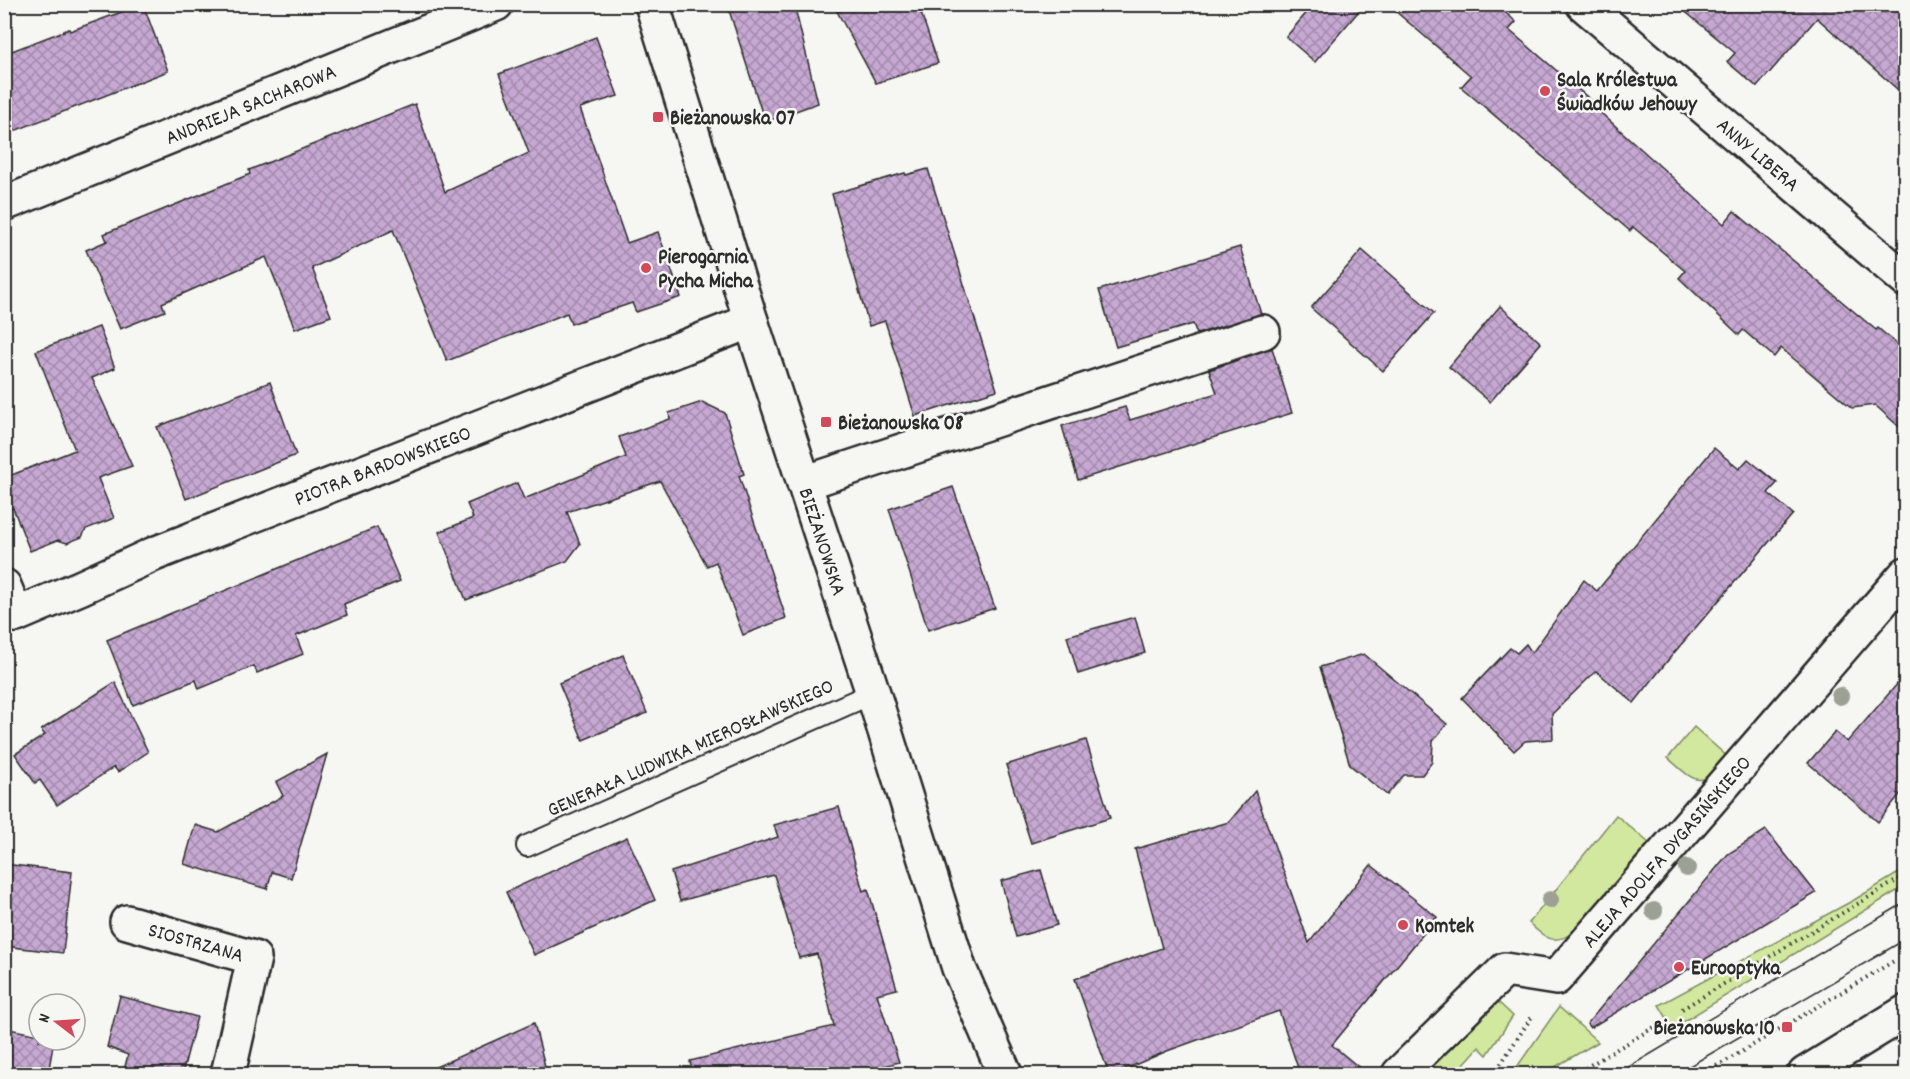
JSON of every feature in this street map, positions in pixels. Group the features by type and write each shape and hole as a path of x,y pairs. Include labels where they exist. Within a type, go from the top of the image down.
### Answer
{"street":[{"name":"ANDRIEJA SACHAROWA","path":"4,204 496,4"},
{"name":"BIEŻANOWSKA","path":"652,4 751,321 873,693 958,968 1005,1074"},
{"name":"ANNY LIBERA","path":"1583,4 1905,280"},
{"name":"PIOTRA BARDOWSKIEGO","path":"8,611 82,587 154,554 751,321"},
{"path":"804,483 1263,332"},
{"name":"ALEJA ADOLFA DYGASIŃSKIEGO","path":"1399,1074 1505,970 1556,978 1905,574"},
{"name":"SIOSTRZANA","path":"127,922 254,958 228,1074"},
{"path":"1805,1074 1905,1012"}],"lane":[{"name":"GENERAŁA LUDWIKA MIEROSŁAWSKIEGO","path":"527,846 873,693"}],"path":[{"path":"1905,475 1903,478 1905,480"},
{"path":"1682,1009 1905,875"},
{"path":"1700,1074 1726,1061 1894,961"},
{"path":"1575,1074 1663,1022"},
{"path":"1494,1074 1526,1026"}],"green space":[{"path":"1694,727 1730,759 1712,775 1699,780 1686,774 1668,758"},
{"path":"1616,815 1649,843 1575,931 1562,938 1545,937 1529,923"},
{"path":"1905,869 1905,886 1673,1028 1659,1005 1854,900"},
{"path":"1495,999 1513,1016 1487,1055 1479,1047 1455,1074 1412,1074"},
{"path":"1559,1007 1598,1042 1543,1074 1512,1074"}],"building":[{"path":"143,4 168,71 4,135 4,54"},
{"path":"727,4 794,4 818,103 765,122"},
{"path":"833,4 918,4 938,63 876,83"},
{"path":"1314,4 1365,4 1315,62 1286,37"},
{"path":"1387,4 1496,4 1516,22 1509,30 1592,101 1590,103 1724,224 1734,211 1876,330 1878,328 1905,351 1905,432 1875,405 1852,408 1781,348 1774,357 1743,330 1739,335 1679,278 1685,271 1633,227 1630,231 1461,87 1471,76"},
{"path":"1676,4 1905,4 1905,96 1817,18 1757,87 1727,62 1735,53"},
{"path":"596,37 618,96 580,108 627,243 658,232 681,297 636,312 632,303 571,324 567,313 447,361 393,230 312,268 331,316 295,329 266,257 162,303 165,311 120,329 86,250 107,241 104,234 250,174 249,170 415,104 445,192 529,153 499,74"},
{"path":"928,169 997,390 915,416 885,321 869,326 832,194 905,173 906,175"},
{"path":"1240,247 1261,314 1197,334 1193,324 1116,347 1099,290"},
{"path":"1362,250 1434,313 1383,371 1311,308"},
{"path":"1500,306 1541,343 1490,402 1449,367"},
{"path":"99,327 115,368 92,378 132,466 98,478 114,518 86,529 82,537 67,543 58,540 30,551 13,508 4,511 4,478 75,450 36,351"},
{"path":"1272,348 1292,413 1078,480 1062,426 1125,407 1130,420 1217,393 1209,370"},
{"path":"270,382 296,455 186,499 157,427"},
{"path":"702,402 725,413 744,474 739,476 786,618 743,635 716,562 707,566 660,481 567,512 580,544 567,561 466,600 439,532 473,518 467,504 517,483 524,499 626,457 619,437 670,419 669,413"},
{"path":"1714,448 1739,469 1748,459 1777,483 1768,493 1793,514 1634,703 1596,671 1552,714 1553,739 1525,741 1514,751 1462,698 1510,648 1517,653 1526,644 1532,653 1584,580 1597,591"},
{"path":"953,487 995,608 928,630 889,509"},
{"path":"377,527 400,581 344,604 347,615 296,636 303,654 257,673 254,666 199,689 196,680 133,705 107,640"},
{"path":"1135,617 1145,653 1078,674 1067,636"},
{"path":"1364,654 1447,724 1433,741 1432,762 1422,775 1404,775 1387,795 1350,765 1320,667"},
{"path":"623,655 647,713 583,740 559,683"},
{"path":"1905,675 1905,788 1878,822 1808,763 1835,732 1847,742"},
{"path":"115,682 148,752 118,772 114,767 57,805 40,780 35,783 15,754 45,735 41,730"},
{"path":"1086,740 1110,818 1031,843 1006,765"},
{"path":"327,754 291,878 272,872 267,889 184,864 195,825 218,832 283,796 276,782"},
{"path":"1255,791 1309,943 1371,865 1437,917 1332,1045 1367,1074 1300,1074 1279,1011 1109,1074 1075,979 1162,948 1135,849 1229,822"},
{"path":"839,807 863,891 868,889 897,989 877,994 899,1062 857,1074 692,1074 690,1061 834,1026 817,954 799,958 774,875 680,901 671,872 778,837 774,825"},
{"path":"1766,830 1816,893 1590,1028 1587,1024 1728,854"},
{"path":"627,837 655,900 534,955 506,892"},
{"path":"4,864 72,872 63,953 4,946"},
{"path":"1041,870 1057,925 1016,937 1001,881"},
{"path":"120,996 197,1017 182,1074 123,1074 128,1055 107,1047"},
{"path":"534,1023 547,1074 420,1074"},
{"path":"4,1028 27,1033 27,1052 52,1052 48,1074 4,1074"}],"tram line":[{"path":"1617,1074 1906,902"},
{"path":"1676,1074 1906,939"}],"place":[{"name":"Sala Królestwa Świadków Jehowy","path":"1545,91"},
{"name":"Bieżanowska 07","path":"658,117"},
{"name":"Pierogarnia Pycha Micha","path":"646,268"},
{"name":"Bieżanowska 08","path":"826,422"},
{"name":"Komtek","path":"1403,925"},
{"name":"Eurooptyka","path":"1679,967"},
{"name":"Bieżanowska 10","path":"1787,1027"}]}
